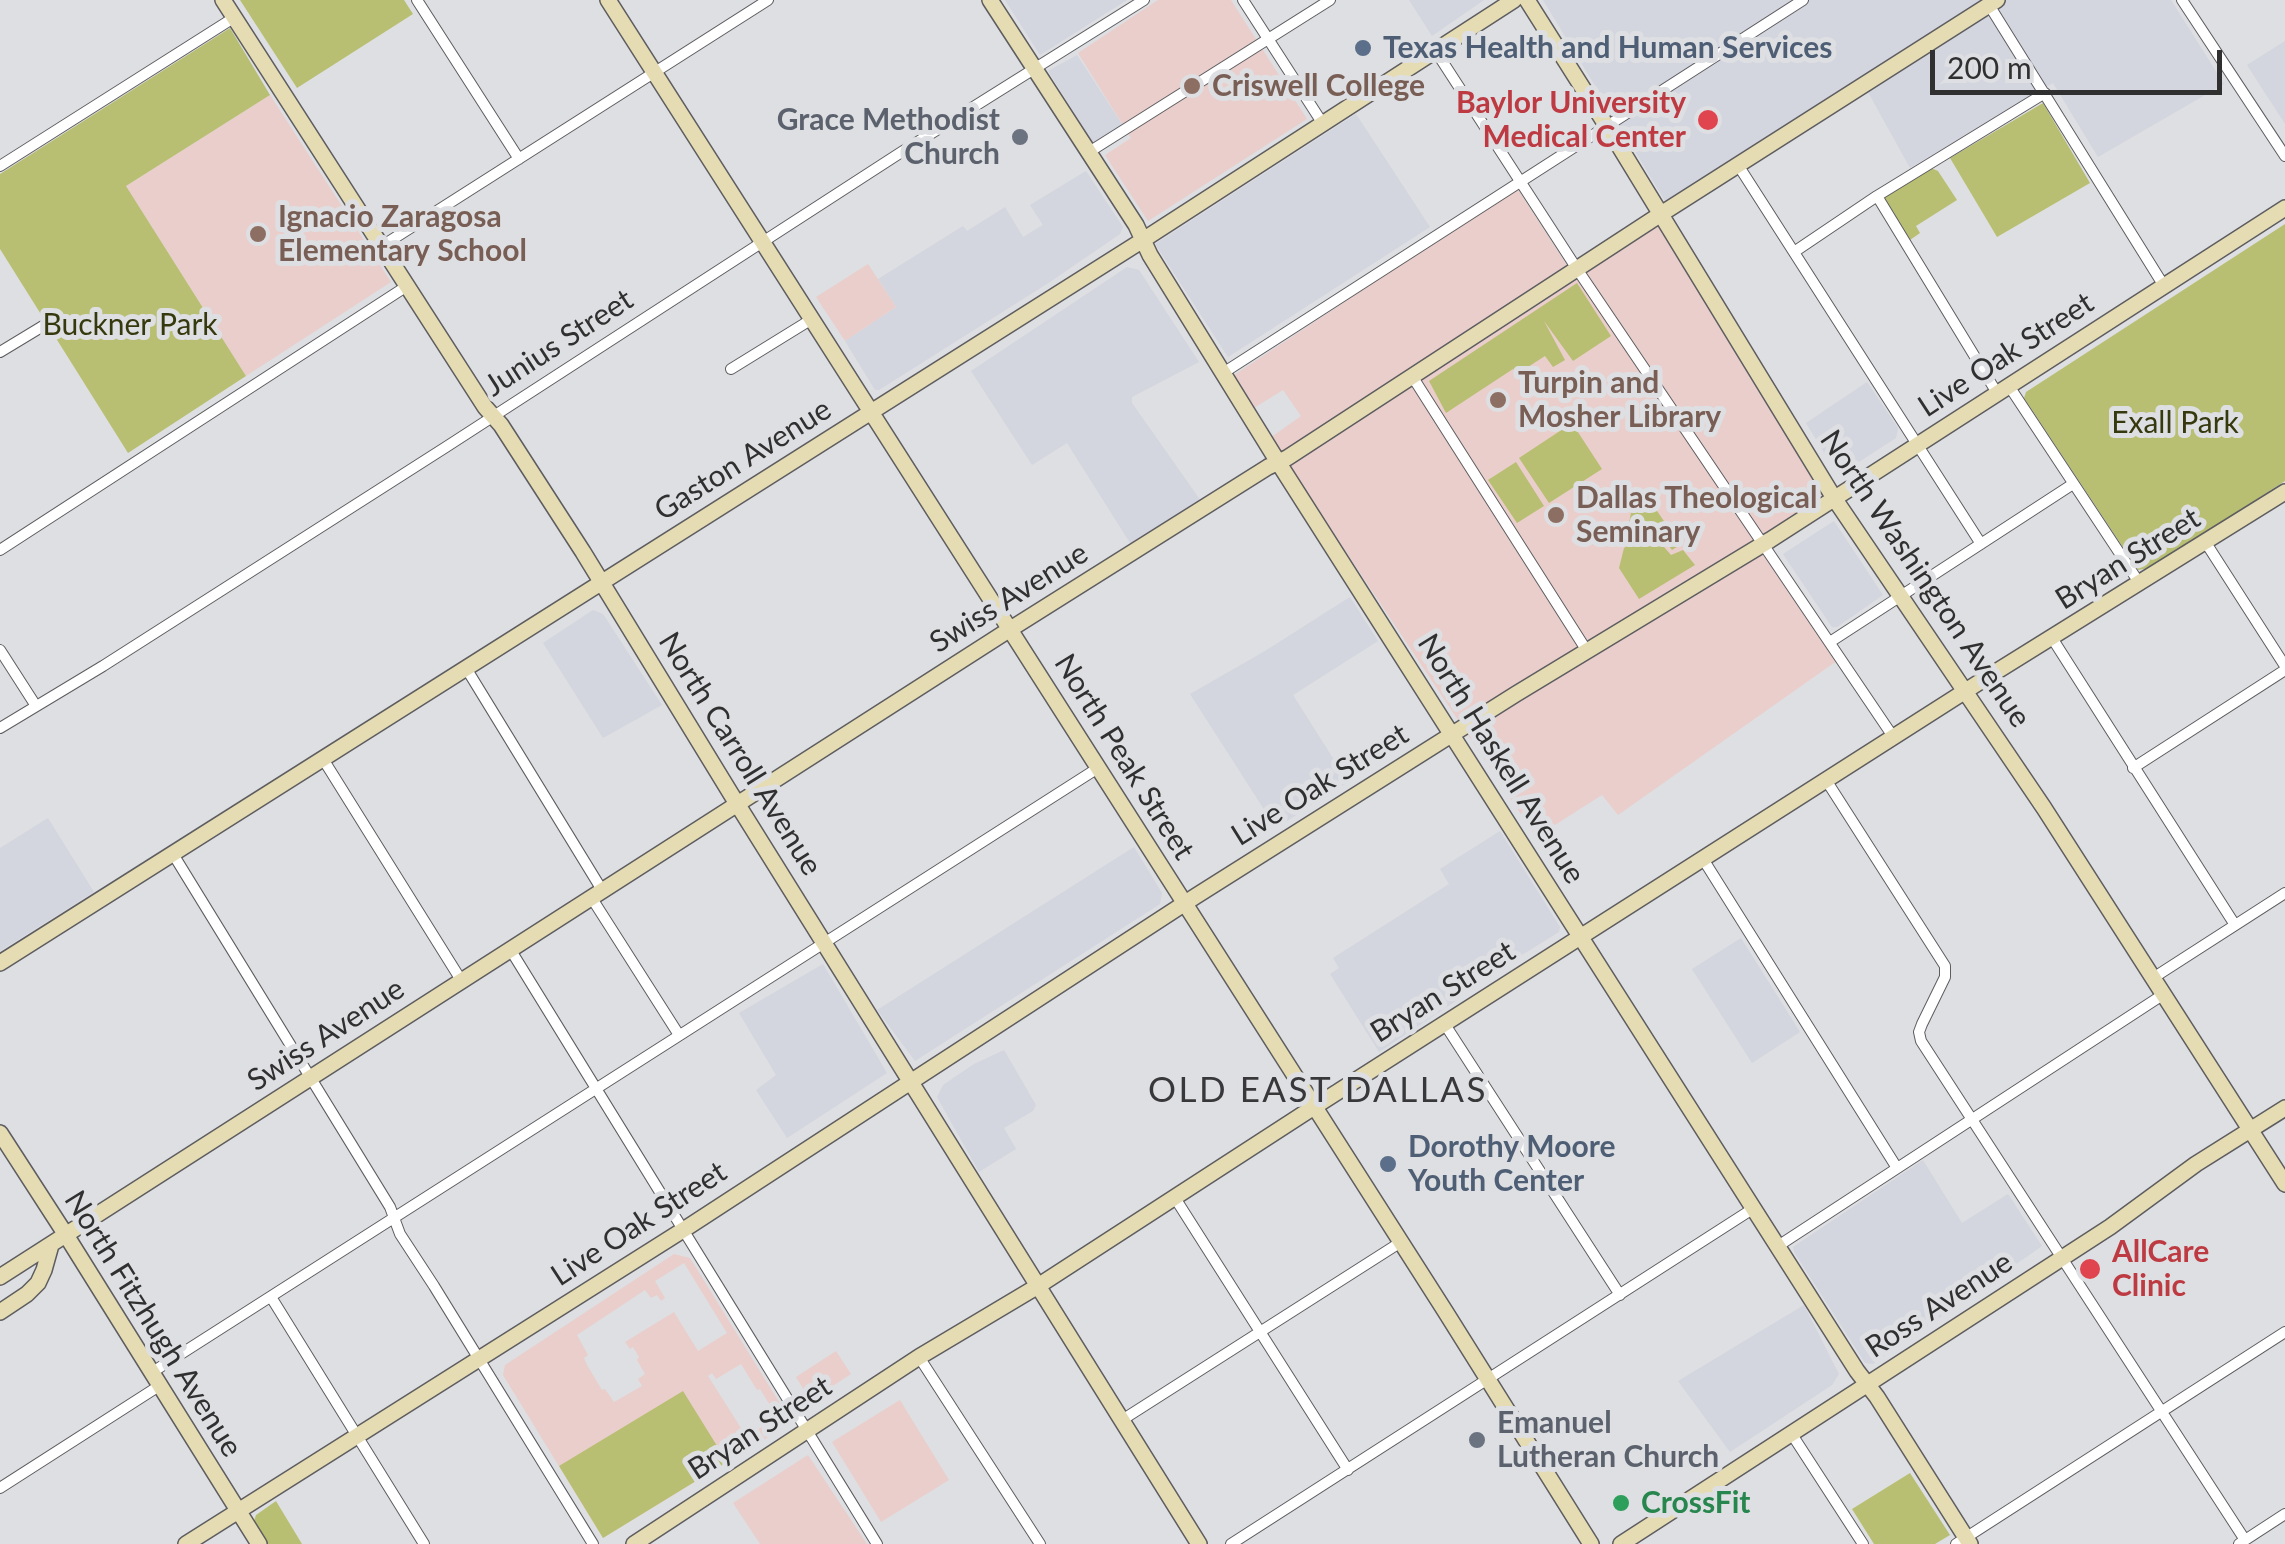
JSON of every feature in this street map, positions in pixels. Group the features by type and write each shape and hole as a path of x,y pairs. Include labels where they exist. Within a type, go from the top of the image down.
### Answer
{"street":[{"name":"North Carroll Avenue","path":"224,0 601,582 1198,1544"},
{"path":"417,0 519,159"},
{"name":"North Peak Street","path":"608,0 1591,1544"},
{"path":"382,246 768,0"},
{"name":"North Haskell Avenue","path":"990,0 1090,152 1278,462 1964,1542"},
{"name":"Junius Street","path":"0,728 1144,0"},
{"path":"1243,0 1323,124"},
{"path":"1090,152 1330,0"},
{"name":"Gaston Avenue","path":"0,964 1514,0"},
{"name":"North Washington Avenue","path":"1527,0 1834,498 2044,808 2285,1184"},
{"path":"1223,373 1804,0"},
{"path":"2182,0 2285,156"},
{"path":"1993,2 2044,94 2164,286"},
{"name":"Swiss Avenue","path":"0,1278 1993,2"},
{"path":"0,166 234,17"},
{"path":"1436,50 1577,269 1894,738"},
{"path":"1794,252 2044,94"},
{"path":"1738,165 1981,544"},
{"path":"1877,196 2003,389 2140,584"},
{"name":"Live Oak Street","path":"186,1544 684,1229 1184,904 1762,544 2285,208"},
{"path":"0,550 407,286"},
{"path":"731,369 812,319"},
{"path":"0,352 43,326"},
{"path":"1412,376 1587,651"},
{"path":"1830,642 2073,484"},
{"name":"Bryan Street","path":"634,1544 919,1357 1038,1286 1703,858 2285,492"},
{"path":"2133,768 2285,668 2206,543"},
{"path":"2052,638 2235,925"},
{"path":"0,650 36,706"},
{"path":"466,668 679,1036"},
{"path":"322,759 460,980"},
{"path":"0,1488 271,1297 1098,768"},
{"path":"1826,780 1945,966 1945,977 1919,1032 1921,1041 2242,1542 2285,1515"},
{"path":"174,854 390,1207 400,1234 593,1544"},
{"path":"1703,858 1897,1168"},
{"path":"2153,978 2285,892"},
{"path":"510,949 877,1544"},
{"path":"1778,1246 2164,994"},
{"path":"1444,1024 1620,1295"},
{"name":"Ross Avenue","path":"1621,1544 2110,1227 2196,1164 2285,1108"},
{"name":"North Fitzhugh Avenue","path":"0,1133 259,1544"},
{"path":"1175,1198 1348,1470"},
{"path":"1230,1544 1754,1208"},
{"path":"1122,1420 1401,1242"},
{"name":"Swiss Avenue","path":"0,1312 28,1294 38,1282 51,1246"},
{"path":"271,1297 424,1544"},
{"path":"1964,1542 2285,1332"},
{"path":"919,1357 1040,1544"},
{"path":"1791,1433 1863,1544"}],"shaded area":[{"path":"1005,0 1127,0 1040,55"},
{"name":"Criswell College","path":"1158,0 1231,0 1307,119 1148,221 1105,155 1131,138 1078,53"},
{"path":"1409,0 1484,0 1432,36"},
{"name":"Baylor University Medical Center","path":"1543,0 2171,0 2224,84 2098,157 2053,83 1910,168 1863,83 1665,201"},
{"path":"2285,41 2285,124 2247,65"},
{"path":"1077,55 1124,127 1094,144 1048,71"},
{"name":"Ignacio Zaragosa Elementary School","path":"270,95 391,282 246,376 126,186"},
{"path":"1356,114 1430,227 1228,357 1155,244"},
{"path":"1086,171 1123,227 1120,234 875,390 845,341 896,307 878,279 963,226 967,231 1005,207 1023,237 1043,225 1030,205"},
{"name":"Dallas Theological Seminary","path":"1517,188 1574,276 1657,220 1827,493 1820,497 1824,504 1763,545 1841,658 1618,815 1602,795 1536,837 1270,438 1301,416 1283,390 1254,408 1234,375"},
{"path":"868,264 896,307 845,341 816,297"},
{"path":"1127,267 1139,270 1199,362 1132,397 1132,403 1201,501 1132,546 1067,443 1032,465 971,371"},
{"path":"1867,382 1898,428 1896,438 1845,471 1833,467 1806,423"},
{"path":"1834,521 1883,595 1837,627 1832,627 1783,554"},
{"path":"1350,597 1378,641 1293,695 1348,782 1276,828 1190,694"},
{"path":"593,610 603,614 662,705 603,738 543,643"},
{"path":"48,818 94,892 0,951 0,848"},
{"path":"1500,831 1560,927 1559,932 1467,989 1459,999 1379,1052 1330,974 1339,968 1333,958 1449,884 1440,869"},
{"path":"1134,847 1162,893 1160,904 915,1061 877,1010"},
{"path":"1741,938 1800,1032 1752,1063 1692,969"},
{"path":"823,964 887,1073 787,1138 756,1090 776,1075 739,1013"},
{"path":"1004,1050 1036,1105 1033,1111 1004,1128 1016,1149 979,1172 937,1097 943,1085"},
{"path":"1923,1160 1962,1223 2008,1194 2042,1246 1873,1364 1865,1363 1793,1247"},
{"path":"674,1254 690,1258 784,1410 798,1402 806,1414 603,1538 503,1375 505,1365","holes":["684,1263 727,1333 698,1351 674,1312 625,1342 630,1349 633,1347 645,1374 638,1379 642,1386 614,1402 587,1365 584,1358 588,1355 577,1335 645,1290 651,1298 657,1295 661,1301 665,1298 655,1281","741,1364 778,1418 746,1436 708,1376 712,1373 716,1379"]},
{"path":"1804,1305 1839,1374 1832,1385 1730,1452 1678,1381"},
{"path":"836,1351 851,1374 817,1396 814,1391 807,1395 796,1377"},
{"path":"900,1400 949,1480 881,1522 832,1442"},
{"path":"808,1455 867,1544 760,1544 733,1503"}],"green space":[{"path":"240,0 404,0 413,14 297,88"},
{"name":"Buckner Park","path":"230,28 270,95 126,186 246,376 128,453 0,249 0,174"},
{"path":"2043,103 2090,183 1997,237 1950,158"},
{"path":"1931,168 1938,171 1957,200 1916,226 1920,233 1910,240 1883,198"},
{"name":"Exall Park","path":"2285,224 2285,481 2150,568 2138,570 2024,398 2026,392"},
{"path":"1577,283 1611,336 1573,361 1544,321 1565,360 1553,367 1545,356 1517,374 1513,369 1446,413 1429,381"},
{"path":"1572,423 1602,469 1549,503 1519,458"},
{"path":"1516,462 1544,506 1517,523 1488,480"},
{"path":"1643,490 1680,545 1672,550 1662,537 1628,529 1634,496"},
{"path":"1630,536 1636,540 1658,540 1671,555 1683,550 1695,565 1639,599 1619,568"},
{"path":"683,1391 727,1462 603,1538 559,1466"},
{"path":"1910,1473 1950,1535 1935,1544 1874,1544 1852,1509"},
{"path":"276,1501 302,1544 266,1544 253,1524 256,1515"}],"place":[{"name":"Texas Health and Human Services","path":"1363,48"},
{"name":"Criswell College","path":"1192,86"},
{"name":"Baylor University Medical Center","path":"1708,120"},
{"name":"Grace Methodist Church","path":"1020,137"},
{"name":"Ignacio Zaragosa Elementary School","path":"258,234"},
{"name":"Turpin and Mosher Library","path":"1498,400"},
{"name":"Dallas Theological Seminary","path":"1556,515"},
{"name":"Dorothy Moore Youth Center","path":"1388,1164"},
{"name":"AllCare Clinic","path":"2090,1269"},
{"name":"Emanuel Lutheran Church","path":"1477,1440"},
{"name":"CrossFit","path":"1621,1503"}],"district":[{"name":"OLD EAST DALLAS","path":"1318,1091"}]}
